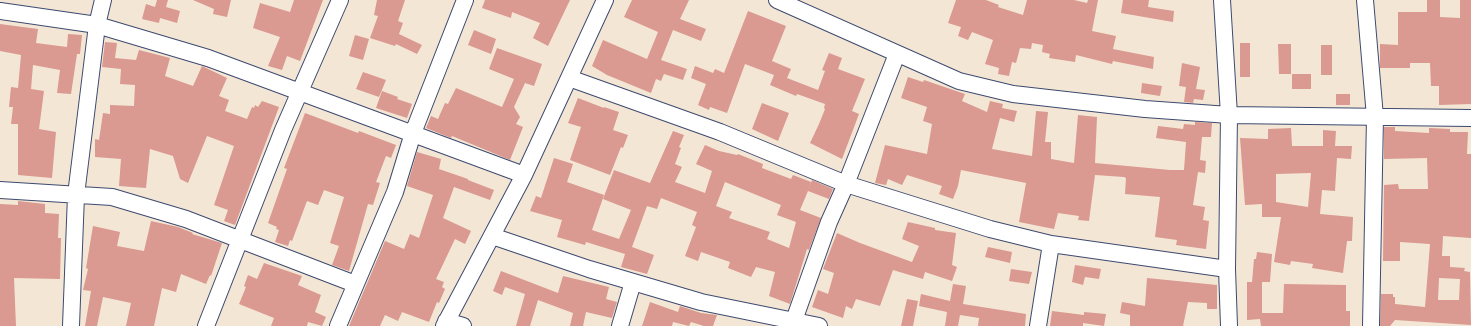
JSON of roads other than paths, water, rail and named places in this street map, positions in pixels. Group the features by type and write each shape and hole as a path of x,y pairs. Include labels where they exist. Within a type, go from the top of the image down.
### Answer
{"street":[{"path":"71,326 76,195 97,25 103,0"},
{"path":"206,326 300,92 340,0"},
{"path":"338,326 395,192 412,133 465,0"},
{"path":"463,326 445,324 524,175 605,0"},
{"path":"777,0 959,81 1013,94 1145,109 1229,115 1471,118"},
{"path":"1222,0 1229,115 1227,269 1229,326"},
{"path":"1365,0 1375,116 1371,326"},
{"path":"0,11 97,25 208,58 524,175"},
{"path":"793,323 829,222 846,184 897,54"},
{"path":"569,78 720,132 846,184 990,228 1051,244 1227,269"},
{"path":"0,190 112,197 186,219 355,284"},
{"path":"492,236 633,282 701,302 793,323 819,326"},
{"path":"1038,326 1051,244"},
{"path":"620,326 633,282"}]}
